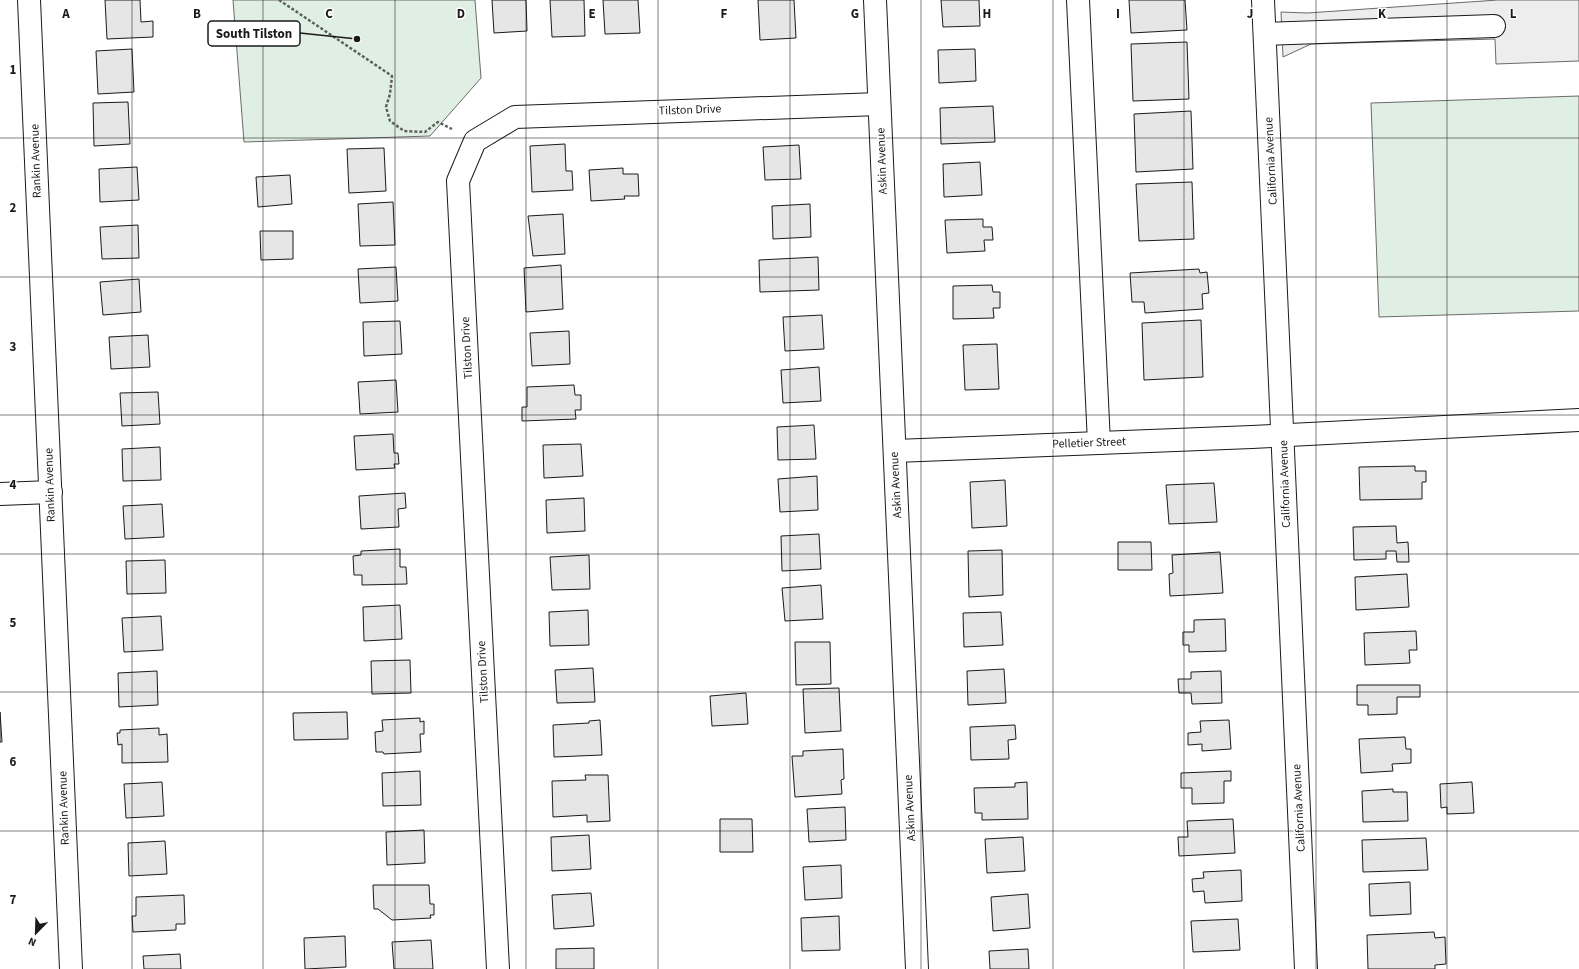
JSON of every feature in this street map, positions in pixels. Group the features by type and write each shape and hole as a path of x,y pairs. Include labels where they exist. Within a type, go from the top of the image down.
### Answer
{"street":[{"name":"Rankin Avenue","path":"29,0 71,969"},
{"name":"Askin Avenue","path":"875,0 917,969"},
{"path":"1078,0 1099,443"},
{"name":"California Avenue","path":"1263,0 1306,969"},
{"path":"1265,34 1494,26"},
{"name":"Tilston Drive","path":"498,969 458,181 476,141 515,117 879,104"},
{"name":"Pelletier Street","path":"894,451 1283,436 1579,420"},
{"path":"0,494 50,492"}],"path":[{"path":"279,0 392,76 390,94 386,107 390,121 404,131 424,132 438,122 452,129"}],"green space":[{"path":"233,0 475,0 481,78 430,136 244,142"},
{"path":"1579,96 1579,311 1379,317 1371,103"}],"shaded area":[{"path":"1498,0 1579,0 1579,61 1496,64 1495,39 1311,44 1283,57 1281,12 1307,13"}],"building":[{"path":"105,0 140,0 141,22 153,21 153,37 107,39"},
{"path":"492,0 526,0 527,31 494,33"},
{"path":"550,0 584,0 585,36 552,37"},
{"path":"603,0 638,0 640,33 605,34"},
{"path":"758,0 794,0 796,38 760,40"},
{"path":"941,0 979,0 980,26 943,27"},
{"path":"1129,0 1185,0 1187,30 1131,33"},
{"path":"1187,42 1189,99 1133,101 1131,44"},
{"path":"132,49 134,92 98,94 96,51"},
{"path":"975,49 976,81 939,83 938,50"},
{"path":"128,102 130,144 94,146 93,103"},
{"path":"993,106 995,142 941,144 940,108"},
{"path":"1191,111 1193,169 1136,172 1134,114"},
{"path":"565,144 566,171 572,171 573,190 532,192 530,146"},
{"path":"799,145 801,179 765,180 763,147"},
{"path":"384,148 386,191 349,193 347,149"},
{"path":"980,162 982,195 944,197 943,164"},
{"path":"137,167 139,200 100,202 99,169"},
{"path":"623,168 623,174 638,174 639,196 624,196 625,199 591,201 589,170"},
{"path":"290,175 292,204 258,207 256,177"},
{"path":"1192,182 1194,239 1139,241 1136,184"},
{"path":"393,202 395,245 360,246 358,204"},
{"path":"810,204 811,237 773,239 772,206"},
{"path":"563,214 565,254 533,256 528,216"},
{"path":"983,219 983,227 992,227 993,240 984,240 985,251 947,253 945,220"},
{"path":"138,225 139,258 102,259 100,227"},
{"path":"260,231 293,231 293,259 261,260"},
{"path":"818,257 819,290 760,292 759,260"},
{"path":"561,265 563,309 526,312 524,268"},
{"path":"396,267 398,301 360,303 358,269"},
{"path":"1199,269 1200,273 1207,272 1209,293 1202,294 1203,309 1145,313 1144,302 1132,302 1130,273"},
{"path":"139,279 141,312 103,315 100,282"},
{"path":"992,285 993,292 1000,292 1000,308 993,308 994,318 953,319 953,286"},
{"path":"822,315 824,349 785,351 783,317"},
{"path":"1201,320 1203,377 1144,380 1142,323"},
{"path":"400,321 402,354 364,356 363,322"},
{"path":"569,331 570,364 532,366 530,333"},
{"path":"148,335 150,367 111,369 109,337"},
{"path":"997,344 999,389 965,390 963,345"},
{"path":"819,367 821,401 783,403 781,370"},
{"path":"396,380 398,412 360,414 358,382"},
{"path":"574,385 575,395 581,395 581,410 575,410 576,419 522,421 522,407 527,407 527,387"},
{"path":"158,392 160,424 122,426 120,393"},
{"path":"814,425 816,459 778,460 777,427"},
{"path":"393,434 394,453 398,453 399,464 394,464 395,468 356,470 354,436"},
{"path":"581,444 583,476 544,478 543,445"},
{"path":"160,447 161,480 123,481 122,449"},
{"path":"1415,466 1415,471 1426,471 1426,482 1422,482 1422,499 1360,500 1359,467"},
{"path":"817,476 818,510 780,512 778,479"},
{"path":"1005,480 1007,526 972,528 970,482"},
{"path":"1214,483 1217,522 1169,524 1166,485"},
{"path":"405,493 406,508 398,509 399,527 361,529 359,496"},
{"path":"584,498 585,531 547,533 546,500"},
{"path":"162,504 164,537 125,539 123,506"},
{"path":"1396,526 1397,543 1408,542 1409,562 1397,562 1396,551 1386,551 1386,559 1354,560 1353,527"},
{"path":"819,534 821,569 782,571 781,536"},
{"path":"1118,542 1151,542 1152,570 1118,570"},
{"path":"400,549 400,567 406,567 407,584 362,585 362,575 354,575 353,556 361,555 361,551"},
{"path":"1002,550 1003,595 969,597 968,551"},
{"path":"1220,552 1223,593 1170,596 1169,574 1173,573 1172,555"},
{"path":"589,555 590,589 552,590 550,557"},
{"path":"165,560 166,593 127,594 126,561"},
{"path":"1407,574 1409,607 1356,610 1355,577"},
{"path":"821,585 823,619 785,621 782,588"},
{"path":"400,605 402,639 364,641 363,607"},
{"path":"588,610 589,645 550,646 549,612"},
{"path":"1001,612 1003,645 964,647 963,613"},
{"path":"161,616 163,650 124,652 122,618"},
{"path":"1225,619 1226,651 1189,652 1189,645 1183,645 1183,632 1194,632 1194,620"},
{"path":"1416,631 1417,650 1409,650 1410,663 1365,665 1364,633"},
{"path":"795,642 830,642 831,684 796,685"},
{"path":"410,660 411,693 372,694 371,661"},
{"path":"593,668 595,702 557,703 555,670"},
{"path":"1004,669 1006,703 968,705 967,671"},
{"path":"157,671 158,705 119,707 118,673"},
{"path":"1221,671 1222,703 1192,704 1191,693 1179,693 1178,679 1191,679 1191,672"},
{"path":"1357,685 1420,685 1420,697 1397,697 1397,714 1368,715 1368,705 1357,705"},
{"path":"839,688 841,731 805,733 803,689"},
{"path":"746,693 748,724 712,726 710,696"},
{"path":"0,712 2,742 0,742"},
{"path":"347,712 348,739 294,740 293,713"},
{"path":"420,718 420,722 424,721 424,734 420,734 421,752 384,754 383,752 376,752 375,732 383,731 382,720"},
{"path":"600,720 602,755 554,757 553,725 589,723 589,721"},
{"path":"1229,720 1231,749 1202,751 1202,744 1188,745 1188,733 1201,732 1200,721"},
{"path":"1015,725 1016,739 1008,740 1009,759 971,760 970,727"},
{"path":"159,728 159,735 167,734 168,762 122,763 122,744 118,745 117,733 120,733 120,730"},
{"path":"1405,737 1406,749 1411,749 1411,763 1392,764 1393,771 1361,773 1359,739"},
{"path":"843,749 844,779 841,780 842,794 795,797 792,756 803,756 803,751"},
{"path":"420,771 421,805 383,806 382,773"},
{"path":"1231,771 1231,781 1224,781 1224,803 1192,804 1192,788 1181,788 1181,773"},
{"path":"585,775 608,775 610,821 587,822 587,815 553,817 552,781 586,780"},
{"path":"162,782 164,816 126,818 124,784"},
{"path":"1027,782 1028,819 982,820 982,813 975,813 974,788 1015,787 1015,783"},
{"path":"1472,782 1474,813 1447,814 1447,807 1441,808 1440,784"},
{"path":"1393,789 1393,792 1407,792 1408,821 1363,822 1362,791"},
{"path":"845,807 846,840 809,842 807,809"},
{"path":"720,819 752,819 753,852 720,852"},
{"path":"1233,819 1235,853 1179,856 1178,837 1188,837 1187,821"},
{"path":"424,830 425,863 387,865 386,832"},
{"path":"589,835 591,869 552,871 551,837"},
{"path":"1023,837 1025,871 987,873 985,839"},
{"path":"1426,838 1428,870 1363,872 1362,840"},
{"path":"165,841 167,874 129,876 128,843"},
{"path":"841,865 842,898 805,900 803,867"},
{"path":"1241,870 1242,901 1205,903 1204,891 1193,892 1192,879 1204,878 1203,872"},
{"path":"1410,882 1411,914 1370,916 1369,884"},
{"path":"373,885 429,885 430,904 434,904 434,915 430,915 431,918 392,920 378,909 374,909"},
{"path":"591,893 594,926 554,929 552,895"},
{"path":"1028,894 1030,928 993,931 991,897"},
{"path":"184,895 185,924 176,924 176,930 133,932 132,916 136,916 136,897"},
{"path":"839,916 840,950 802,951 801,918"},
{"path":"1238,919 1240,950 1193,952 1191,921"},
{"path":"1434,932 1435,938 1445,937 1446,964 1435,965 1435,969 1368,969 1367,935"},
{"path":"345,936 346,967 305,969 304,938"},
{"path":"431,940 433,969 394,969 392,942"},
{"path":"594,948 594,969 556,969 556,949"},
{"path":"1028,949 1029,969 990,969 989,951"},
{"path":"180,954 181,969 144,969 143,956"}],"place":[{"name":"South Tilston","path":"357,39"}]}
